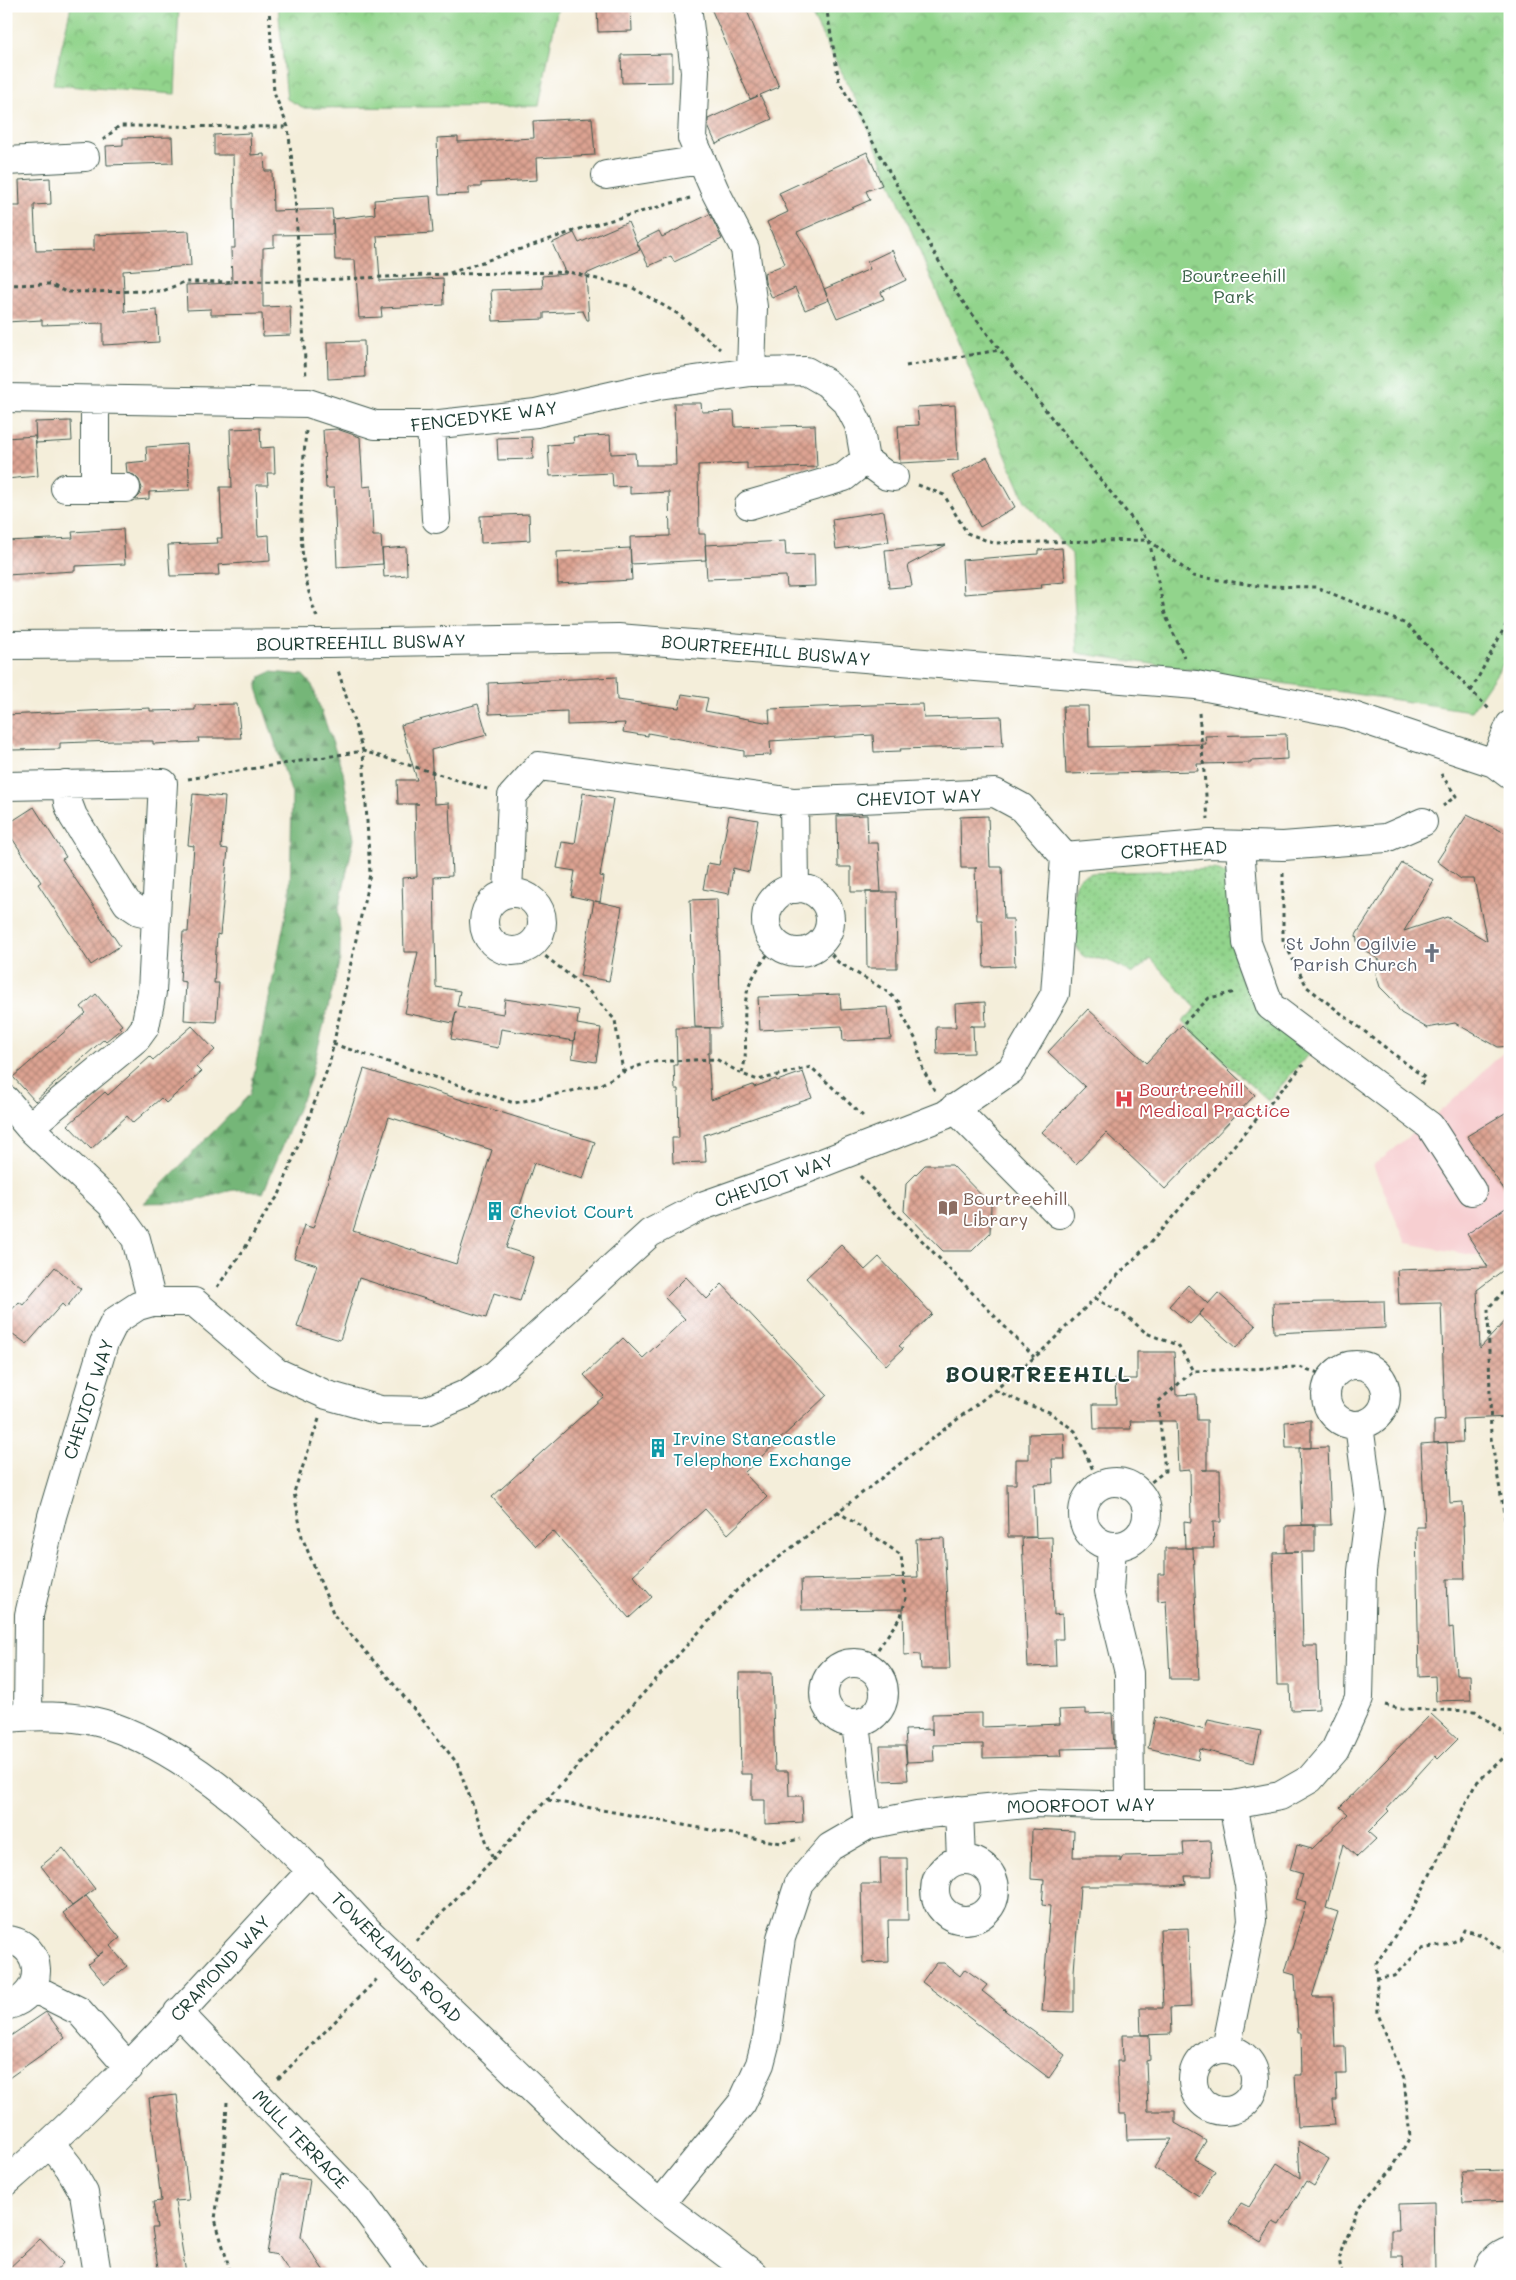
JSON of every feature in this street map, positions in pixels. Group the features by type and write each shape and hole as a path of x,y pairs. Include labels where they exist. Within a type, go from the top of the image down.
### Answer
{"street":[{"path":"687,6 695,71 696,149 745,249 753,307 747,372"},
{"path":"606,175 696,149"},
{"path":"6,161 85,157"},
{"name":"FENCEDYKE WAY","path":"6,398 308,403 375,425 431,425 536,413 659,385 747,372 806,371 827,383 847,402 859,425 865,460"},
{"path":"95,400 95,488"},
{"path":"431,425 436,519"},
{"path":"749,505 844,477 865,460 887,476 894,477"},
{"path":"65,488 126,488"},
{"name":"BOURTREEHILL BUSWAY","path":"6,645 318,643 618,638 1196,685 1347,714 1437,744 1502,769"},
{"path":"1502,769 1509,726"},
{"name":"CHEVIOT WAY","path":"17,1717 29,1615 52,1516 104,1342 115,1321 138,1306 152,1302 194,1302 276,1372 327,1395 380,1410 426,1411 468,1393 496,1374 650,1233 702,1206 840,1156 951,1111 1011,1070 1055,994 1065,856 1021,807 995,794 794,802 539,766 512,796"},
{"path":"6,786 163,783 152,992 145,1027 137,1038 29,1127"},
{"path":"66,784 68,802 73,816 127,903 139,911 156,915"},
{"path":"508,893 512,796"},
{"path":"794,802 794,888"},
{"name":"CROFTHEAD","path":"1065,856 1210,844 1283,846 1386,838 1422,822"},
{"path":"1240,846 1247,943 1270,1006 1430,1126 1472,1191"},
{"path":"794,888 806,889 816,894 826,904 830,919 828,930 821,942 804,951 794,952 785,949 776,942 768,930 766,919 770,905 777,896 786,890 794,888"},
{"path":"508,893 528,897 540,912 542,925 540,935 532,945 523,950 511,952 493,944 486,936 483,926 484,915 488,905 495,898 508,893"},
{"path":"6,1100 29,1127 111,1204 136,1239 152,1302"},
{"path":"951,1111 1059,1214"},
{"path":"1350,1365 1360,1365 1375,1372 1383,1382 1386,1393 1381,1412 1373,1420 1359,1425 1346,1424 1335,1417 1329,1409 1326,1398 1327,1387 1332,1377 1340,1369 1350,1365"},
{"name":"MOORFOOT WAY","path":"660,2204 742,2103 760,2064 767,2037 781,1938 799,1883 830,1848 868,1825 917,1815 1036,1802 1100,1805 1233,1805 1280,1796 1310,1779 1335,1750 1360,1698 1362,1571 1370,1509 1359,1425"},
{"path":"1120,1482 1139,1492 1145,1502 1147,1512 1146,1523 1141,1533 1133,1540 1112,1547 1094,1537 1087,1530 1084,1520 1086,1500 1100,1486 1120,1482"},
{"path":"1112,1547 1109,1591 1129,1673 1130,1804"},
{"path":"857,1662 867,1665 880,1676 884,1685 885,1696 876,1714 868,1720 856,1724 845,1722 828,1709 824,1699 824,1687 832,1673 844,1664 857,1662"},
{"name":"TOWERLANDS ROAD","path":"17,1717 82,1720 110,1726 146,1740 220,1788 312,1870 369,1932 595,2149 660,2204 753,2274"},
{"path":"856,1724 868,1825"},
{"path":"1226,2049 1252,1920 1249,1885 1233,1805"},
{"path":"959,1810 960,1860"},
{"name":"CRAMOND WAY","path":"6,2182 51,2144 129,2068 178,2012 312,1870"},
{"path":"6,1940 22,1945 31,1954 36,1965 37,1977 33,1988 26,1998 16,2004 6,2006"},
{"path":"33,1988 79,2011 129,2068"},
{"name":"MULL TERRACE","path":"178,2012 359,2200 414,2274"},
{"path":"51,2144 70,2167 84,2193 97,2274"},
{"path":"1488,2274 1493,2262 1502,2254 1510,2251"}],"path":[{"path":"826,6 839,81 957,294 1148,540 1192,576 1258,586 1316,587 1406,624 1484,705 1509,726"},
{"path":"85,157 88,152 119,126 288,126"},
{"path":"447,274 583,228 715,191"},
{"path":"6,285 50,284 66,292 163,291 184,282 300,281 447,274 569,272 633,288 678,314 747,372"},
{"path":"906,366 999,350"},
{"path":"894,477 944,494 967,533 993,543 1148,540"},
{"path":"1148,540 1165,614 1196,685 1210,844"},
{"path":"1471,691 1510,617"},
{"path":"1422,822 1456,796 1431,759 1437,744"},
{"path":"163,783 363,751 512,796"},
{"path":"1283,846 1283,940 1307,987 1425,1078 1407,1108"},
{"path":"742,1074 746,1060 747,992 776,942"},
{"path":"821,942 838,962 885,990 900,1003 903,1016 916,1040 923,1070 951,1111"},
{"path":"532,945 587,989 615,1020 623,1072"},
{"path":"1184,1023 1209,998 1248,990 1264,990"},
{"path":"333,1044 514,1103 600,1086 623,1072 649,1062 716,1059 742,1074 758,1080 811,1067 885,1138"},
{"path":"409,1948 493,1859 737,1590 995,1390 1034,1357 1151,1242 1321,1044"},
{"path":"840,1156 1034,1357"},
{"path":"221,1324 215,1289 246,1248"},
{"path":"1510,1286 1488,1308 1492,1438 1508,1536 1510,1564"},
{"path":"1095,1298 1128,1317 1146,1334 1179,1346 1193,1371"},
{"path":"1139,1492 1165,1471 1158,1402 1193,1371 1299,1367 1332,1377"},
{"path":"995,1390 1049,1412 1075,1431 1100,1486"},
{"path":"327,1395 294,1492 302,1537 334,1615 397,1688 457,1763 493,1859"},
{"path":"837,1511 901,1555 906,1598 901,1616 867,1665"},
{"path":"1360,1698 1400,1709 1475,1710 1510,1737"},
{"path":"1342,2274 1339,2259 1356,2209 1392,2169 1410,2137 1404,2079 1378,2014 1376,1964 1415,1905 1475,1784 1510,1752"},
{"path":"547,1800 781,1843 810,1837"},
{"path":"1376,1978 1394,1976 1421,1949 1446,1945 1460,1939 1464,1930 1482,1935 1510,1956"},
{"path":"260,2097 383,1973"},
{"path":"229,2065 224,2155 215,2219 231,2274"}],"shaded area":[{"path":"1510,1046 1510,1262 1406,1243 1373,1165 1449,1104"}],"green space":[{"path":"71,6 179,6 175,94 53,85"},
{"path":"278,6 558,6 539,106 304,108 287,99"},
{"name":"Bourtreehill Park","path":"807,6 1510,6 1510,654 1471,711 1077,653 1072,554 1025,501 857,102"},
{"path":"271,672 303,675 312,685 343,772 354,839 338,912 340,959 310,1080 263,1193 236,1190 191,1201 144,1203 250,1094 290,894 292,794 257,688 260,677"},
{"path":"1215,869 1229,876 1232,938 1238,969 1244,983 1251,996 1264,1011 1311,1051 1268,1101 1182,1022 1196,1008 1151,959 1132,974 1110,961 1084,957 1075,941 1072,919 1075,887 1078,880 1083,876 1092,873"}],"building":[{"path":"597,6 631,6 632,31 598,32"},
{"path":"710,6 745,6 779,87 760,95 772,119 716,144 708,126 708,119 758,96 750,99"},
{"path":"672,54 672,82 622,83 621,55"},
{"path":"592,118 595,155 536,158 537,180 481,183 481,187 469,187 469,194 439,195 437,138 458,137 458,142 534,138 533,121"},
{"path":"250,133 251,155 264,154 265,171 272,171 273,211 332,209 333,219 375,214 374,200 430,196 433,233 377,236 380,281 443,278 444,305 381,308 382,317 359,318 355,260 335,260 333,220 333,234 274,235 274,247 263,248 263,307 290,306 291,335 263,336 262,314 211,315 211,309 187,310 186,285 232,283 231,248 235,248 233,155 214,155 214,135"},
{"path":"172,137 173,163 107,165 106,146 123,145 123,138"},
{"path":"867,152 882,185 866,191 870,200 797,232 808,251 829,300 805,310 795,288 772,298 765,282 764,273 785,264 767,222 788,212 779,193"},
{"path":"50,178 51,204 34,205 36,251 94,250 94,235 189,231 191,266 123,271 125,312 157,310 159,342 103,345 103,323 42,325 42,320 6,322 6,206 20,206 19,180"},
{"path":"710,214 722,239 674,262 671,256 649,266 637,242 659,231 662,237"},
{"path":"628,222 640,250 586,274 589,320 587,320 583,311 544,313 544,319 493,321 491,290 543,288 542,276 566,274 552,243 574,233 579,243"},
{"path":"892,250 906,280 881,292 884,299 837,318 824,289 870,269 867,262"},
{"path":"364,341 365,377 328,379 327,342"},
{"path":"674,403 701,403 702,412 734,411 735,427 815,425 817,467 747,469 747,463 698,465 699,534 705,534 706,560 631,564 630,537 670,536 669,492 630,494 630,486 613,487 612,473 550,476 548,445 574,443 573,437 610,435 611,454 635,453 636,465 676,465"},
{"path":"955,405 958,460 900,463 898,426 919,425 917,407"},
{"path":"71,421 72,441 36,443 35,422"},
{"path":"260,428 261,448 274,447 275,473 267,473 268,485 256,485 258,536 269,535 270,561 218,565 219,575 170,576 168,545 218,543 217,538 222,538 220,487 232,487 230,429"},
{"path":"337,429 360,437 363,487 371,486 373,536 381,536 383,564 337,567 334,488 326,488 323,430"},
{"path":"35,436 38,476 6,479 6,438"},
{"path":"532,437 533,459 498,460 497,438"},
{"path":"187,444 190,490 149,492 149,499 135,500 140,495 142,488 139,480 134,475 127,473 126,463 147,461 146,447"},
{"path":"987,457 1015,507 980,527 952,476"},
{"path":"884,511 889,542 836,549 832,519"},
{"path":"529,514 530,540 481,543 480,516"},
{"path":"123,529 125,564 75,566 75,571 6,575 6,541 73,538 72,532"},
{"path":"785,541 786,555 814,554 815,586 787,587 786,576 707,579 705,545"},
{"path":"946,545 908,565 912,586 889,588 885,550"},
{"path":"406,547 407,575 384,577 382,549"},
{"path":"630,548 632,580 558,584 557,552"},
{"path":"1062,548 1065,582 1041,584 1042,588 964,594 962,560 1038,554 1038,550"},
{"path":"616,677 617,700 679,708 682,694 708,698 705,711 770,723 769,709 871,705 923,704 924,718 1001,716 1003,746 900,749 901,751 874,752 873,735 770,741 771,755 744,756 744,751 648,733 648,736 623,732 625,723 567,725 567,711 489,714 488,683"},
{"path":"237,704 241,738 198,738 199,742 153,744 153,741 60,743 60,749 12,750 12,746 6,747 6,715 150,708 150,711 195,710 195,705"},
{"path":"478,704 487,735 431,750 434,804 449,803 452,876 434,877 436,987 460,991 457,1006 503,1014 505,999 579,1010 577,1024 601,1028 596,1062 572,1058 575,1033 574,1041 501,1029 498,1048 451,1039 456,1011 453,1023 405,1013 418,952 404,952 402,878 417,877 415,804 398,804 397,780 417,780 401,725"},
{"path":"1063,706 1088,706 1089,747 1206,744 1205,736 1286,734 1287,759 1251,761 1251,763 1197,764 1198,771 1066,774"},
{"path":"583,793 613,799 600,876 604,877 600,902 595,901 622,907 609,981 580,976 594,901 571,896 575,871 557,868 562,842 575,844"},
{"path":"193,794 225,797 221,848 228,849 220,935 217,934 214,983 219,983 216,1022 184,1020 186,982 180,981 183,932 188,932 194,846 188,845"},
{"path":"34,807 66,857 62,859 120,946 91,965 38,884 41,882 6,829 6,825"},
{"path":"729,815 758,820 749,872 733,868 729,894 703,889 708,863 719,865"},
{"path":"867,815 868,843 878,843 881,892 851,892 851,867 838,867 837,816"},
{"name":"St John Ogilvie Parish Church","path":"1467,815 1510,835 1510,1046 1498,1047 1455,1023 1427,1028 1401,1013 1380,987 1376,974 1381,961 1358,946 1356,935 1402,863 1434,880 1404,931 1447,917 1487,941 1474,879 1461,879 1437,861"},
{"path":"988,816 990,867 1002,867 1004,919 1013,919 1015,966 984,967 982,920 977,920 975,868 961,868 960,817"},
{"path":"866,892 896,892 897,968 867,968"},
{"path":"717,899 721,1028 695,1027 690,900"},
{"path":"96,994 122,1025 119,1027 121,1029 106,1041 104,1039 35,1101 13,1077 86,1013 81,1007"},
{"path":"840,994 841,1010 888,1007 891,1039 843,1041 842,1026 760,1030 758,997"},
{"path":"985,1002 986,1026 973,1026 974,1053 937,1054 936,1027 956,1027 955,1004"},
{"name":"Bourtreehill Medical Practice","path":"1088,1009 1146,1063 1182,1025 1255,1095 1165,1189 1106,1133 1076,1164 1042,1132 1085,1087 1048,1052"},
{"path":"192,1026 215,1050 196,1067 201,1072 166,1103 161,1098 133,1123 127,1116 91,1149 68,1125 105,1092 108,1095 150,1057 153,1060"},
{"path":"676,1028 710,1028 710,1053 708,1053 711,1100 753,1085 754,1087 803,1072 812,1098 704,1135 706,1162 673,1163 672,1138 679,1138 678,1089 675,1089 674,1065 677,1065"},
{"name":"Cheviot Court","path":"364,1069 595,1142 583,1179 534,1163 506,1248 534,1257 520,1301 494,1293 486,1318 359,1278 340,1340 297,1327 317,1265 294,1258 304,1225 313,1228","holes":["389,1117 492,1150 456,1264 353,1231"]},
{"path":"1510,1110 1510,1198 1467,1136"},
{"name":"Bourtreehill Library","path":"925,1165 952,1165 991,1205 990,1233 972,1251 943,1251 904,1211 906,1184"},
{"path":"1510,1205 1510,1265 1477,1290 1480,1348 1510,1316 1510,1417 1462,1419 1463,1442 1434,1443 1434,1421 1445,1420 1441,1303 1399,1304 1397,1270 1488,1267 1467,1234"},
{"path":"841,1245 865,1270 879,1257 932,1314 899,1346 903,1349 886,1365 806,1278"},
{"path":"55,1267 81,1289 66,1308 62,1304 27,1344 6,1329 6,1316 19,1302 23,1305"},
{"name":"Irvine Stanecastle Telephone Exchange","path":"686,1277 707,1299 722,1284 827,1395 744,1473 767,1497 728,1534 705,1509 633,1575 652,1597 629,1618 553,1531 536,1546 492,1497 604,1396 584,1375 623,1338 643,1358 685,1319 665,1298"},
{"path":"1188,1285 1208,1304 1218,1293 1256,1326 1236,1348 1199,1315 1204,1309 1190,1324 1169,1306"},
{"path":"1384,1301 1385,1328 1274,1333 1273,1303"},
{"path":"1137,1352 1174,1352 1176,1395 1196,1394 1197,1420 1207,1420 1207,1470 1220,1470 1221,1522 1213,1522 1214,1548 1185,1548 1184,1521 1191,1522 1190,1470 1178,1471 1176,1421 1130,1421 1131,1429 1094,1429 1093,1404 1116,1404 1115,1379 1137,1379"},
{"path":"1311,1420 1311,1448 1286,1448 1285,1422"},
{"path":"1064,1433 1065,1459 1052,1459 1053,1483 1034,1484 1036,1537 1008,1537 1007,1484 1016,1484 1016,1459 1029,1459 1029,1434"},
{"path":"1447,1442 1450,1503 1463,1502 1465,1579 1447,1579 1449,1628 1453,1627 1456,1675 1470,1675 1471,1700 1436,1701 1435,1676 1419,1677 1416,1527 1425,1527 1421,1444"},
{"path":"1328,1447 1331,1525 1302,1525 1299,1448"},
{"path":"1315,1525 1315,1552 1301,1552 1303,1646 1317,1646 1319,1709 1291,1710 1290,1685 1277,1685 1273,1553 1299,1552 1286,1552 1286,1526"},
{"path":"1052,1537 1054,1615 1062,1614 1063,1639 1055,1639 1056,1666 1028,1667 1022,1538"},
{"path":"944,1538 950,1669 921,1669 920,1654 904,1655 903,1609 802,1610 801,1580 918,1577 916,1539"},
{"path":"1165,1548 1193,1548 1199,1679 1170,1679 1166,1600 1158,1601 1158,1574 1165,1574"},
{"path":"739,1673 772,1673 775,1771 788,1771 789,1796 802,1796 803,1822 765,1824 765,1800 752,1800 752,1774 741,1774"},
{"path":"1086,1709 1086,1714 1112,1713 1114,1748 1061,1749 1062,1756 983,1758 983,1744 933,1745 934,1761 907,1762 905,1730 932,1729 932,1714 982,1713 982,1727 1060,1724 1059,1710"},
{"path":"1431,1714 1458,1739 1438,1759 1435,1756 1387,1809 1389,1811 1368,1832 1376,1839 1357,1857 1343,1844 1326,1908 1338,1912 1312,1997 1333,1997 1335,2047 1345,2047 1346,2074 1336,2074 1337,2100 1333,2100 1335,2125 1298,2127 1295,2075 1302,2075 1301,2033 1298,2033 1295,1975 1285,1972 1306,1902 1296,1899 1303,1874 1290,1870 1297,1845 1312,1849 1348,1814 1340,1807"},
{"path":"1155,1717 1205,1730 1208,1720 1261,1731 1254,1763 1200,1749 1198,1760 1148,1748"},
{"path":"880,1746 905,1746 908,1780 882,1781"},
{"path":"1032,1829 1074,1831 1073,1857 1120,1857 1120,1862 1123,1856 1184,1855 1183,1842 1211,1841 1212,1876 1185,1876 1186,1884 1172,1886 1080,1886 1074,1972 1074,2012 1042,2011 1050,1906 1042,1905 1044,1880 1031,1879"},
{"path":"63,1848 95,1889 72,1906 41,1866"},
{"path":"880,1858 907,1858 908,1920 888,1920 889,1962 863,1963 861,1884 881,1884"},
{"path":"86,1896 120,1938 110,1946 127,1966 105,1984 88,1964 104,1951 97,1956 63,1913"},
{"path":"1188,1928 1191,2007 1170,2008 1171,2034 1141,2035 1140,2008 1163,2008 1160,1929"},
{"path":"936,1963 944,1963 960,1976 965,1969 987,1985 982,1991 1065,2055 1049,2078 922,1982"},
{"path":"46,2012 65,2038 6,2080 6,2039"},
{"path":"1122,2035 1149,2035 1150,2060 1146,2061 1148,2111 1175,2111 1175,2123 1206,2141 1195,2159 1215,2171 1199,2196 1154,2168 1172,2139 1127,2140 1126,2114 1119,2114 1117,2061 1123,2061"},
{"path":"177,2095 189,2200 175,2201 186,2274 159,2274 152,2228 157,2228 153,2202 161,2201 149,2098"},
{"path":"1298,2141 1329,2159 1314,2186 1306,2181 1279,2225 1273,2222 1261,2242 1229,2223 1241,2203 1249,2207 1277,2163 1300,2178"},
{"path":"1510,2170 1510,2201 1463,2203 1461,2171"},
{"path":"281,2175 310,2180 301,2237 326,2274 291,2274 278,2255 267,2253"},
{"path":"1434,2203 1435,2274 1404,2274 1403,2256 1391,2256 1391,2230 1399,2230 1398,2204"},
{"path":"40,2239 63,2263 53,2274 6,2274 6,2271"}],"place":[{"name":"St John Ogilvie Parish Church","path":"1432,953"},
{"name":"Bourtreehill Medical Practice","path":"1124,1099"},
{"name":"Bourtreehill Library","path":"948,1208"},
{"name":"Cheviot Court","path":"495,1211"},
{"name":"Irvine Stanecastle Telephone Exchange","path":"658,1448"}],"district":[{"name":"BOURTREEHILL","path":"1038,1373"}]}
